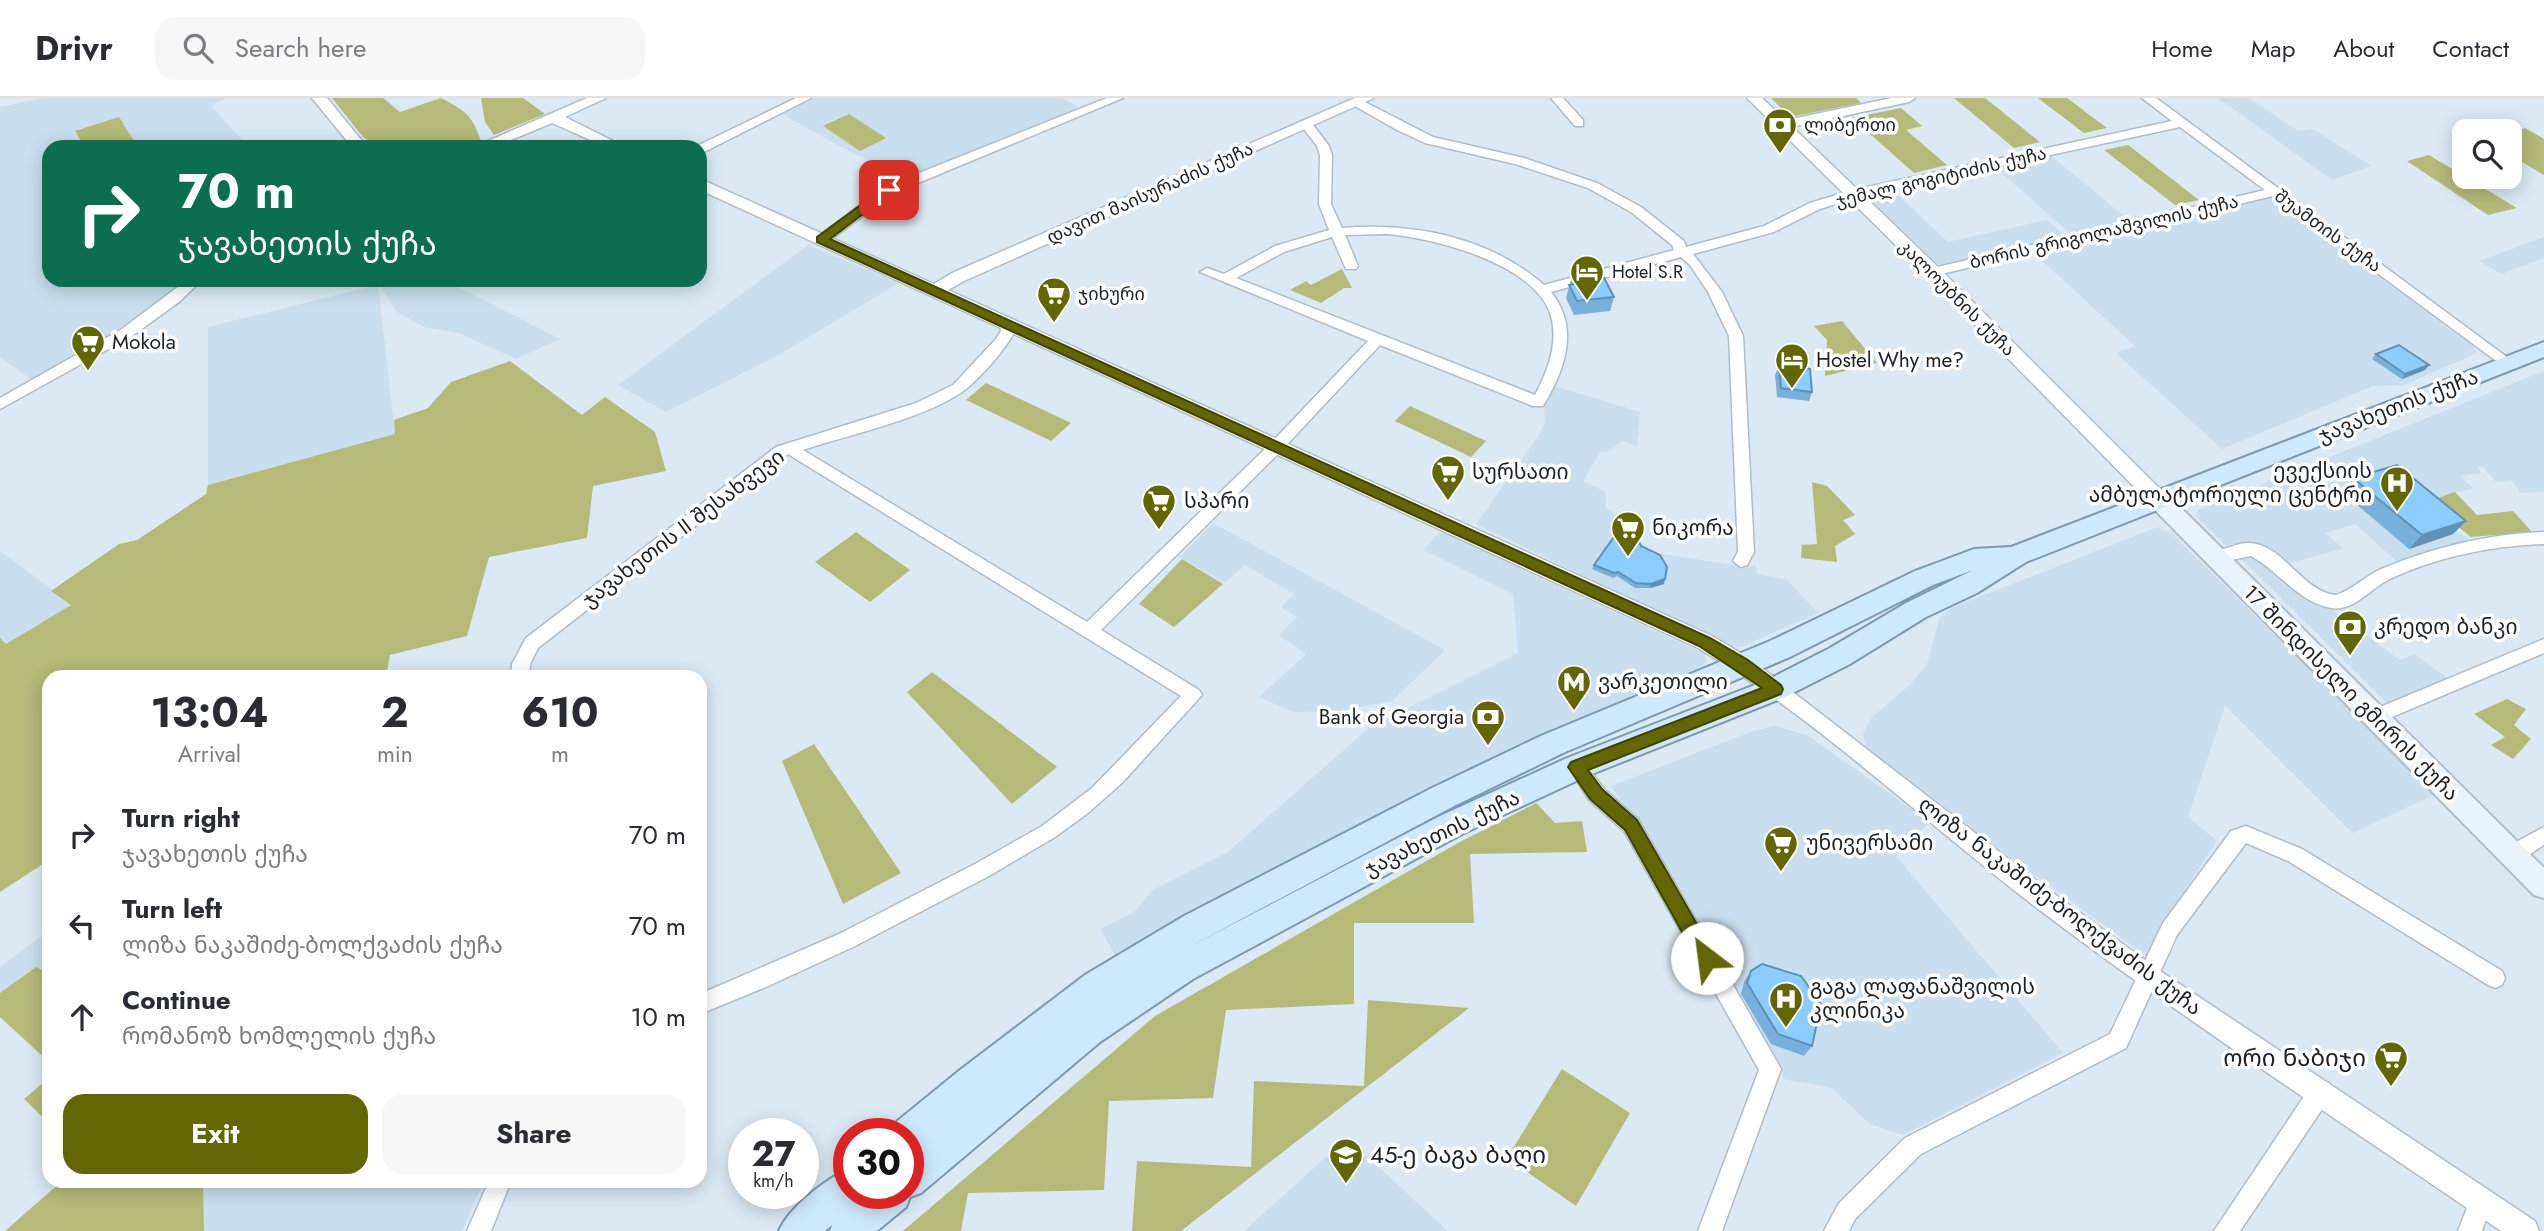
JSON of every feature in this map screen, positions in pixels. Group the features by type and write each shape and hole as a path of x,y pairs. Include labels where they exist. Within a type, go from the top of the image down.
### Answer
{"main road":[{"name":"ჯავახეთის ქუჩა","path":"924,1167 1088,1031 1181,968 1451,825 1577,767 1775,689 1840,656 1916,610 1968,586 2017,555 2544,349"},
{"name":"17 შინდისელი გმირის ქუჩა","path":"2159,500 2544,886"},
{"name":"ჯავახეთის ქუჩა","path":"924,1122 1097,986 1156,948 1443,797 1553,744 1780,649 1924,578 1974,559 2017,555"},
{"path":"797,1231 833,1201"},
{"path":"853,1229 875,1209"}],"street":[{"path":"319,98 351,140"},
{"path":"499,140 599,98"},
{"path":"707,146 805,98"},
{"path":"821,240 889,190 1117,98"},
{"path":"1557,98 1579,123"},
{"name":"კალოუბნის ქუჩა","path":"1754,98 1933,272 2159,500"},
{"path":"1782,125 1909,98"},
{"name":"შუამთის ქუჩა","path":"2148,98 2508,363"},
{"path":"1362,100 1408,132 1431,141 1563,173 1577,184 1614,202 1646,223 1671,247 1684,253 1695,262 1716,292 1736,336 1746,552 1741,561 1736,548 1730,337 1686,262 1684,253"},
{"name":"დავით მაისურაძის ქუჩა","path":"934,291 958,277 1362,100"},
{"path":"554,118 603,140"},
{"name":"ჯემალ გოგიტიძის ქუჩა","path":"1543,290 1769,229 1815,206 1854,194 2182,123"},
{"path":"1306,124 1323,146 1326,155 1325,204 1351,266"},
{"name":"ლიზა ნაკაშიძე-ბოლქვაძის ქუჩა","path":"707,187 1705,642 1742,664 2038,895 2148,977 2321,1091 2525,1231"},
{"name":"ბორის გრიგოლაშვილის ქუჩა","path":"1933,272 2275,192"},
{"path":"1207,272 1376,341 1538,402 1551,381 1559,357 1558,316 1543,290 1505,262 1443,238 1376,230 1335,233 1268,253 1226,279"},
{"path":"0,404 121,335 173,302 188,287"},
{"name":"ჯავახეთის II შესახვევი","path":"521,670 532,643 768,460 789,448 937,401 977,370 1002,342 1008,331 1007,324"},
{"path":"1089,631 1276,447 1376,341"},
{"path":"707,1001 749,985 884,921 966,878 1065,820 1126,764 1193,695 789,448"},
{"path":"2216,557 2246,549 2261,553 2318,597 2333,603 2347,599 2378,578 2431,557 2496,541 2544,538"},
{"path":"2374,717 2544,646"},
{"path":"1577,767 1596,794 1631,825 1770,1069 1710,1231"},
{"path":"1836,1231 1847,1211 1913,1146 2118,1041 2170,929 2238,837 2246,834 2295,855 2495,978"},
{"path":"2512,854 2544,835"},
{"path":"2226,1231 2321,1091"},
{"path":"479,1231 497,1188"},
{"path":"2470,1231 2481,1200"}],"shaded area":[{"path":"43,98 225,98 211,106 243,140 42,140 42,287 182,287 179,294 34,381 0,357 0,107"},
{"path":"814,98 1063,98 1082,110 913,175 856,155 782,114"},
{"path":"2218,98 2249,98 2298,131 2313,129 2371,166 2332,180"},
{"path":"2050,155 2130,221 2072,235 1995,167"},
{"path":"1895,192 1948,242 2047,220 2066,237 1945,265 1936,263 1870,200"},
{"path":"2269,196 2473,346 2477,353 2404,385 2373,386 2222,449 2116,353 2135,346 2036,255"},
{"path":"2544,237 2544,258 2501,274 2479,261"},
{"path":"808,245 899,283 782,353 666,412 618,385"},
{"path":"378,287 395,434 208,485 208,327"},
{"path":"380,287 458,287 560,339 516,359 459,333 424,327 397,312"},
{"path":"2544,371 2544,492 2522,493 2511,480 2496,482 2484,468 2477,466 2481,473 2461,476 2473,488 2422,502 2470,541 2401,565 2355,524 2325,533 2343,548 2283,565 2229,548 2196,516 2198,510"},
{"path":"1554,386 1640,412 1637,446 1622,441 1608,452 1600,452 1583,481 1606,492 1606,508 1630,524 1643,551 1756,566 1757,574 1787,580 1818,613 1741,647 1729,646 1476,524 1539,435 1545,423 1544,402"},
{"path":"1213,523 1445,650 1392,701 1341,711 1293,712 1259,697 1306,654 1279,635 1297,617 1281,607 1294,594 1245,565 1225,583 1180,557"},
{"path":"2158,527 2172,534 2436,794 2352,833 2225,706 2188,817 2217,841 2158,932 2148,957 1895,774 1866,746 1863,734 1872,717 1911,684 1927,664 1940,617 1951,608"},
{"path":"1440,531 1705,654 1707,663 1392,815 1117,958 1100,929 1134,912 1153,890 1228,852 1370,727 1518,653 1513,594 1424,550"},
{"path":"0,551 72,604 5,644 0,638"},
{"path":"2258,554 2400,660 2414,654 2449,679 2389,705 2241,559"},
{"path":"1776,726 1807,735 1930,822 1896,856 2063,1053 1903,1135 1870,1124 1832,1088 1784,1079 1638,825 1611,786 1756,730"},
{"path":"42,936 42,970 36,967 0,993 0,967"},
{"name":"45-ე ბაგა ბაღი","path":"1347,1138 1448,1231 1244,1231"},
{"path":"203,1188 481,1188 462,1231 204,1231"}],"green space":[{"path":"332,98 383,98 400,112 441,98 467,114 481,140 368,140"},
{"path":"481,98 523,98 545,114 494,135 485,122"},
{"path":"1771,98 1856,98 1861,103 1790,117"},
{"path":"1954,98 1985,98 2040,142 2014,148"},
{"path":"2038,98 2067,98 2107,128 2084,133"},
{"path":"1901,108 1922,126 1906,130 1947,165 1914,173 1852,118"},
{"path":"849,114 886,138 860,151 823,126"},
{"path":"119,117 134,140 81,140 75,131"},
{"path":"2525,128 2544,139 2544,175 2522,162 2522,129"},
{"path":"2128,145 2199,200 2175,205 2104,150"},
{"path":"2429,155 2452,169 2452,189 2485,189 2517,208 2488,215 2407,161"},
{"path":"1342,269 1352,288 1344,288 1321,303 1290,290 1306,281 1311,285"},
{"path":"1842,321 1877,363 1825,376 1827,340 1814,326"},
{"path":"510,361 582,415 605,397 655,432 666,471 593,486 587,538 489,557 467,636 390,655 387,670 42,670 42,865 0,892 0,638 6,644 71,605 51,591 119,544 137,540 206,494 208,485 395,434 394,420 428,408 451,382"},
{"path":"986,383 1071,423 1051,441 966,400"},
{"path":"1410,406 1486,441 1471,457 1395,421"},
{"path":"1812,482 1827,486 1855,515 1843,520 1855,534 1835,546 1837,562 1801,558 1802,545 1817,544"},
{"path":"2455,492 2477,515 2513,511 2532,532 2471,537 2427,502"},
{"path":"856,532 910,570 870,602 815,562"},
{"path":"1182,559 1223,584 1174,627 1139,604"},
{"path":"932,672 1057,767 1012,804 907,692"},
{"path":"2507,699 2526,709 2514,725 2531,739 2513,759 2491,745 2505,737 2474,714"},
{"path":"814,744 901,873 843,904 782,761"},
{"path":"1536,803 1555,823 1582,821 1587,852 1470,854 1474,923 1354,923 1354,1004 1226,1010 1213,1098 1109,1101 1104,1190 968,1193 961,1231 903,1231 1155,1016 1458,843"},
{"path":"36,967 42,970 42,1056 0,1017 0,993"},
{"path":"1368,1000 1469,1008 1181,1231 1132,1231 1137,1161 1251,1167 1254,1081 1364,1086"},
{"path":"1562,1069 1630,1113 1576,1206 1507,1158"},
{"path":"42,1084 42,1116 24,1099"},
{"path":"54,1188 203,1188 204,1231 5,1231"}],"building":[{"path":"1595,270 1598,277 1603,276 1614,297 1577,301 1569,285 1576,284 1572,276"},
{"path":"2399,345 2429,365 2405,374 2376,354"},
{"path":"1779,366 1810,369 1812,392 1781,388"},
{"path":"2397,465 2466,521 2422,535 2353,478"},
{"name":"ნიკორა","path":"1628,517 1641,546 1660,555 1667,567 1665,579 1651,584 1636,583 1618,572 1594,565"},
{"name":"გაგა ლაფანაშვილის კლინიკა","path":"1762,964 1801,976 1821,1004 1812,1046 1778,1034 1747,983 1751,971"}],"place":[{"name":"ლიბერთი","path":"1780,155"},
{"name":"Hotel S.R","path":"1587,302"},
{"name":"ჯიხური","path":"1054,324"},
{"name":"Mokola","path":"88,372"},
{"name":"Hostel Why me?","path":"1792,390"},
{"name":"სურსათი","path":"1448,502"},
{"name":"ევექსიის ამბულატორიული ცენტრი","path":"2397,513"},
{"name":"სპარი","path":"1159,531"},
{"name":"ნიკორა","path":"1628,558"},
{"name":"კრედო ბანკი","path":"2350,657"},
{"name":"ვარკეთილი","path":"1574,712"},
{"name":"Bank of Georgia","path":"1488,747"},
{"name":"უნივერსამი","path":"1781,873"},
{"name":"გაგა ლაფანაშვილის კლინიკა","path":"1786,1029"},
{"name":"ორი ნაბიჯი","path":"2391,1088"},
{"name":"45-ე ბაგა ბაღი","path":"1346,1185"}],"route":[{"path":"889,190 821,240 1705,642 1742,664 1775,689 1738,706 1577,767 1596,794 1631,825 1707,958"}]}
